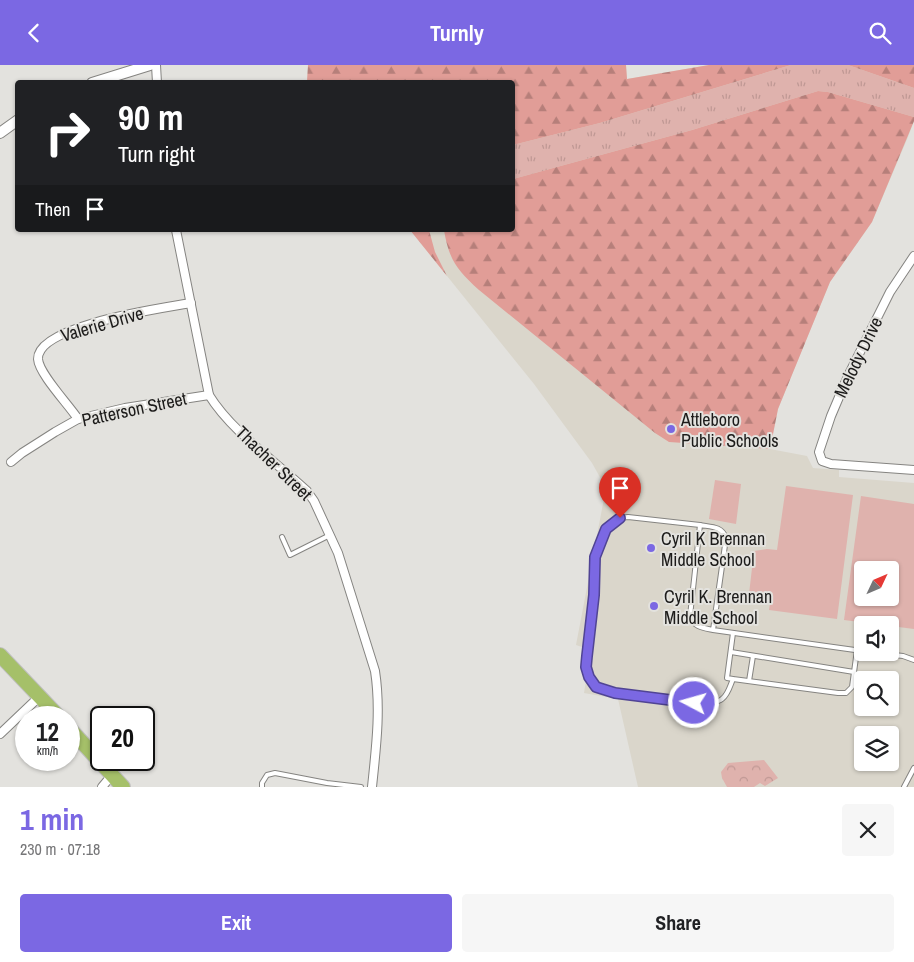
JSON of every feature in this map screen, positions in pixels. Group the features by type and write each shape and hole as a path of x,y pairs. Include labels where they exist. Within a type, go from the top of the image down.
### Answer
{"highway":[{"path":"0,655 48,706"},
{"path":"80,740 124,787"}],"main road":[{"path":"102,80 150,65"},
{"path":"0,133 15,122"}],"street":[{"path":"156,65 157,80"},
{"name":"Thacher Street","path":"176,232 210,395 216,406 233,425 306,491 314,501 343,569 375,671 379,705 372,787"},
{"name":"Melody Drive","path":"914,256 890,292 848,376 831,416 819,452 822,461 831,464 914,470"},
{"name":"Valerie Drive","path":"78,419 40,367 39,355 46,344 74,329 98,322 190,303"},
{"name":"Patterson Street","path":"10,463 55,432 78,419 125,408 210,395"},
{"path":"0,734 39,697"},
{"path":"102,787 112,775"}],"lane":[{"path":"713,630 726,539 719,528 628,517 620,518 606,529 595,557 594,595 586,667 589,677 596,687 615,693 708,704 721,700 728,691 733,679"},
{"path":"700,525 690,616 691,620 698,627 854,650"},
{"path":"282,537 290,555 330,535"},
{"path":"731,652 854,672 852,687 846,693 838,693 727,678 733,633"},
{"path":"749,681 753,656"},
{"path":"899,656 914,660"},
{"path":"904,787 914,768"},
{"path":"262,787 262,783 267,775 275,773 327,783 362,787"}],"shaded area":[{"name":"Attleboro Public Schools","path":"308,65 626,65 627,79 709,65 914,65 914,121 908,137 872,222 830,282 778,409 770,449 807,456 813,468 839,470 839,477 914,483 914,787 638,787 618,699 584,693 591,650 576,645 606,488 592,463 534,384 412,232 515,232 515,80 307,80"}],"green space":[{"path":"308,65 626,65 627,79 709,65 791,65 600,123 515,144 515,80 307,80"},
{"path":"791,65 848,65 914,88 914,117 828,92 818,91 692,130 515,178 515,144 600,123"},
{"path":"848,65 914,65 914,88"},
{"path":"818,91 828,92 914,117 872,222 830,282 778,409 770,449 669,442 655,433 479,290 455,264 448,249 444,232 515,232 515,178 692,130"},
{"path":"412,232 430,232 435,252 447,276"},
{"path":"715,480 741,484 736,524 709,519"},
{"path":"786,486 853,495 837,619 769,610 770,603 754,600 749,604 744,600 745,596 749,594 754,551 777,550"},
{"path":"861,496 914,504 914,629 899,627 899,616 854,616 854,621 844,620"},
{"path":"764,760 778,778 765,786 760,783 754,787 727,787 721,772 728,763"}],"place":[{"name":"Attleboro Public Schools","path":"671,429"},
{"name":"Cyril K Brennan Middle School","path":"651,548"},
{"name":"Cyril K. Brennan Middle School","path":"654,606"}],"route":[{"path":"620,518 606,529 595,557 594,595 586,667 589,677 596,687 615,693 694,703"}]}
